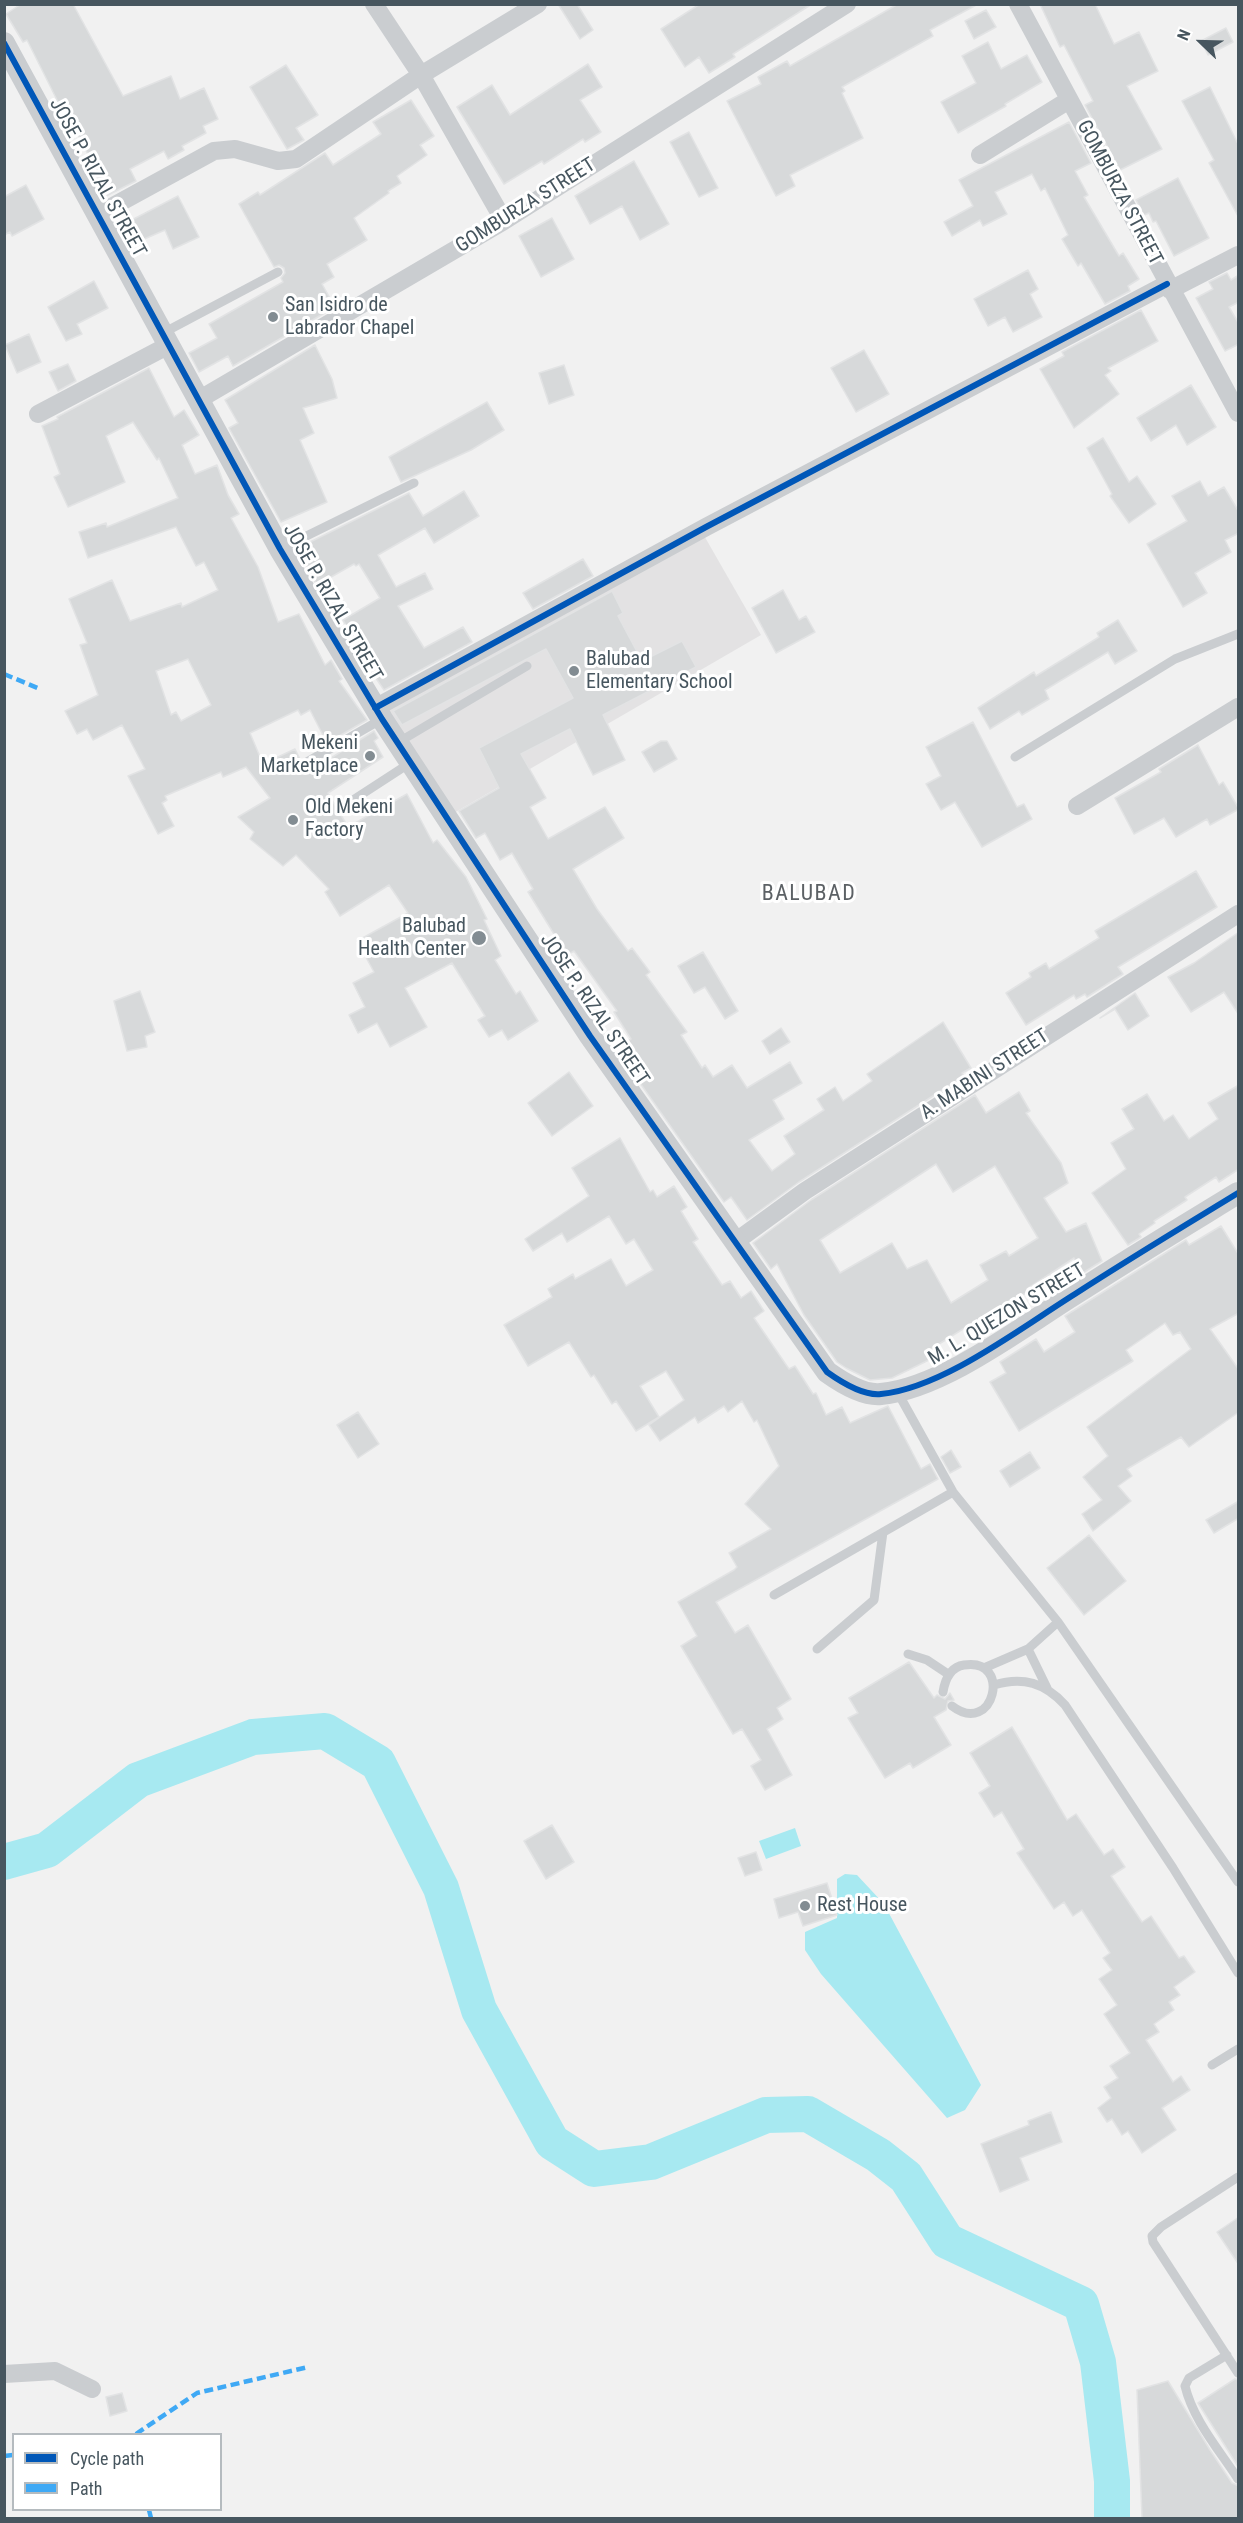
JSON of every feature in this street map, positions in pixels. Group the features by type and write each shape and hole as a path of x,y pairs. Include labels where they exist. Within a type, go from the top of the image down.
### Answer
{"street":[{"path":"374,4 421,75 504,221"},
{"path":"97,214 214,151 235,149 278,161 296,159 421,75 538,4"},
{"name":"GOMBURZA STREET","path":"200,399 504,221 847,4"},
{"name":"GOMBURZA STREET","path":"1018,4 1168,287 1239,413"},
{"name":"JOSE P. RIZAL STREET","path":"4,43 280,549 397,743 590,1036 735,1242"},
{"path":"980,155 1069,100"},
{"path":"379,713 706,526 1168,287 1239,255"},
{"path":"38,414 166,339"},
{"path":"1077,806 1239,707"},
{"name":"A. MABINI STREET","path":"735,1242 804,1191 1239,914"},
{"name":"M. L. QUEZON STREET","path":"735,1242 827,1372 843,1384 878,1395 897,1392 934,1379 984,1351 1239,1193"},
{"path":"4,2374 55,2371 92,2389"}],"lane":[{"path":"166,339 278,272"},
{"path":"280,549 414,483"},
{"path":"1015,757 1175,659 1239,634"},
{"path":"397,743 527,666"},
{"path":"307,762 379,713"},
{"path":"350,802 410,763"},
{"path":"897,1392 953,1492 1058,1622 1239,1882"},
{"path":"774,1595 953,1492"},
{"path":"817,1649 874,1600 884,1532"},
{"path":"984,1668 1028,1649 1058,1622"},
{"path":"1028,1649 1047,1688 1078,1722 1239,1973"},
{"path":"908,1654 927,1660 948,1674"},
{"path":"943,1692 948,1674 959,1665 972,1663 984,1668 994,1685 993,1696 988,1705 979,1712 968,1714 952,1706"},
{"path":"994,1685 1018,1680 1047,1688"},
{"path":"1212,2065 1239,2049"},
{"path":"1239,2177 1161,2227 1152,2236 1153,2242 1239,2373"},
{"path":"1227,2355 1189,2378 1185,2386 1188,2397 1207,2432 1239,2480"}],"shaded area":[{"name":"Balubad Elementary School","path":"702,532 761,635 447,817 384,706"}],"water":[{"path":"795,1828 801,1846 766,1859 759,1841"},
{"path":"845,1874 857,1875 884,1904 981,2085 965,2110 947,2118 821,1974 805,1950 805,1932 837,1918 837,1879"}],"building":[{"path":"21,4 73,4 123,96 171,76 180,99 204,88 218,119 203,126 206,133 182,146 184,150 168,159 164,151 130,169 136,181 106,196 96,177 99,176 71,121 68,122 27,40 23,42 6,14"},
{"path":"558,4 577,4 593,30 580,39"},
{"path":"700,4 812,4 733,54 735,57 709,73 699,57 685,67 661,29"},
{"path":"898,4 978,4 930,30 933,36 842,87 845,91 842,93 863,138 790,175 795,186 776,196 727,101 761,84 758,77 787,61 790,66"},
{"path":"1040,4 1095,4 1114,44 1139,32 1158,71 1127,86 1162,149 1120,170 1085,105 1093,101 1064,45 1060,47"},
{"path":"986,10 996,27 974,39 965,21"},
{"path":"1226,28 1233,42 1208,55 1201,41"},
{"path":"988,42 1001,69 1027,55 1042,82 1005,104 1006,106 958,133 941,102 976,83 962,56"},
{"path":"588,64 602,87 580,100 601,132 585,142 583,139 544,164 542,161 504,184 457,107 492,85 510,115"},
{"path":"286,65 318,115 296,128 304,140 287,149 250,87"},
{"path":"1210,87 1239,146 1239,218 1209,163 1214,160 1182,101"},
{"path":"411,100 434,136 420,145 427,155 397,176 401,183 354,218 367,240 327,264 334,277 322,284 335,307 233,366 228,356 199,372 189,353 217,338 209,324 283,282 281,278 285,273 284,268 279,265 274,267 239,204 258,192 260,195 325,153 333,165 381,134 373,122"},
{"path":"1069,122 1091,163 1075,171 1088,195 1084,197 1119,256 1123,253 1139,279 1128,286 1130,291 1105,304 1081,263 1078,266 1062,239 1068,235 1045,188 1041,191 1032,174 995,192 1007,214 983,226 980,220 952,236 944,222 973,206 959,180"},
{"path":"689,132 718,188 699,197 670,142"},
{"path":"634,161 669,224 640,240 622,206 590,224 575,196"},
{"path":"1178,178 1209,238 1174,256 1156,221 1153,222 1149,213 1144,215 1136,200"},
{"path":"26,185 44,219 12,236 10,232 4,235 4,197"},
{"path":"178,196 199,237 173,249 165,230 135,243 126,223"},
{"path":"552,218 574,259 541,277 519,236"},
{"path":"1028,270 1038,289 1030,294 1042,317 1013,332 1005,317 988,326 974,299"},
{"path":"1227,273 1231,280 1239,275 1239,302 1229,307 1239,324 1239,344 1225,351 1196,298 1213,289 1209,282"},
{"path":"94,281 108,308 77,324 82,334 66,341 48,307"},
{"path":"1141,310 1158,341 1108,368 1111,371 1105,375 1119,394 1074,428 1040,369 1064,356 1062,352"},
{"path":"29,334 41,362 17,373 5,345"},
{"path":"315,345 332,379 337,398 303,408 314,433 300,440 327,502 281,522 229,428 238,423 225,400"},
{"path":"864,350 889,394 856,412 831,368"},
{"path":"68,364 76,381 58,391 49,372"},
{"path":"564,365 574,395 549,404 539,373"},
{"path":"149,368 174,417 184,410 199,435 182,445 195,474 217,465 228,495 239,514 231,518 258,567 278,622 299,614 325,665 331,660 342,679 339,681 367,720 327,743 310,710 301,715 298,710 250,733 263,764 295,749 307,773 374,731 378,738 374,741 383,757 328,793 348,827 407,794 433,843 437,840 466,877 487,919 484,920 501,956 495,960 516,994 520,991 538,1021 508,1040 502,1030 489,1037 478,1020 485,1016 452,963 405,988 427,1027 390,1047 377,1023 358,1033 349,1015 365,1007 353,983 374,972 357,941 408,913 389,885 340,916 325,892 329,889 296,855 283,866 250,839 254,832 238,817 270,798 246,767 223,777 221,772 165,796 167,800 162,803 174,826 158,834 128,776 145,769 122,725 93,740 87,729 77,734 65,711 98,695 80,645 87,643 69,599 112,580 130,621 181,603 182,607 218,590 204,562 196,566 176,527 88,558 79,532 106,523 107,527 178,498 159,458 157,460 133,422 106,436 125,482 68,507 54,477 60,474 42,426 58,419 57,417","holes":["188,659 211,705 181,721 176,712 171,715 156,671"]},
{"path":"1191,385 1216,427 1187,445 1176,425 1151,441 1137,418"},
{"path":"487,402 504,430 471,450 401,482 389,457"},
{"path":"1103,438 1129,482 1137,476 1156,504 1129,523 1110,496 1112,494 1087,448"},
{"path":"1200,481 1208,496 1224,487 1239,512 1239,533 1225,540 1231,552 1195,573 1207,593 1183,607 1147,544 1187,521 1172,496"},
{"path":"464,491 479,516 434,543 425,528 378,555 396,587 425,573 433,589 398,606 424,648 463,627 472,642 384,690 354,646 357,644 343,620 380,598 359,564 356,566 354,564 317,585 296,549 409,493 423,516"},
{"path":"583,559 593,576 533,609 523,593"},
{"path":"783,590 799,620 806,616 815,632 776,653 752,608"},
{"path":"612,591 623,613 618,616 642,661 682,641 696,667 603,715 625,760 593,775 570,729 521,754 546,798 530,807 548,839 605,807 624,838 573,869 597,909 628,951 632,948 650,972 646,975 687,1032 681,1035 702,1068 705,1065 713,1077 732,1065 747,1088 790,1062 802,1083 773,1100 784,1119 749,1140 772,1171 795,1154 784,1136 824,1110 817,1099 835,1087 843,1101 872,1081 867,1074 943,1022 971,1068 962,1073 964,1076 799,1182 747,1220 731,1197 724,1202 635,1076 639,1073 621,1045 631,1039 614,1012 617,1011 574,951 567,955 528,892 533,889 512,853 500,860 485,833 476,838 459,811 499,788 479,748 573,698 546,649 402,725 393,711"},
{"path":"1118,620 1137,651 1115,664 1108,652 1045,690 1049,699 1022,715 1019,711 990,729 978,708 1034,672 1036,676 1099,637 1097,633"},
{"path":"973,722 1017,807 1024,804 1032,819 982,847 955,802 941,810 926,784 941,776 926,747"},
{"path":"661,741 667,741 677,759 654,772 642,752"},
{"path":"1198,745 1219,785 1223,782 1239,809 1210,825 1207,819 1176,837 1164,818 1134,834 1115,798 1161,772 1159,769"},
{"path":"1196,871 1217,907 1118,967 1123,974 1087,997 1085,994 1076,999 1074,995 1026,1025 1006,993 1031,977 1029,973 1046,963 1049,969 1099,938 1095,931"},
{"path":"1239,932 1239,1015 1224,992 1191,1012 1168,977 1194,963"},
{"path":"703,952 738,1011 725,1019 705,987 694,993 678,966"},
{"path":"140,991 155,1032 145,1036 147,1047 127,1051 114,1001"},
{"path":"1135,993 1149,1016 1128,1030 1115,1009 1100,1018"},
{"path":"781,1028 790,1042 770,1054 762,1041"},
{"path":"569,1072 593,1106 552,1136 528,1103"},
{"path":"1239,1085 1239,1169 1219,1182 1216,1177 1185,1197 1187,1200 1154,1221 1155,1223 1139,1234 1141,1237 1128,1245 1092,1193 1126,1169 1111,1143 1134,1129 1122,1109 1147,1094 1164,1121 1173,1115 1189,1139 1218,1119 1208,1103"},
{"path":"1019,1092 1030,1111 1026,1113 1061,1163 1068,1183 1044,1198 1066,1232 1086,1223 1102,1261 1081,1274 1074,1258 1027,1289 1028,1292 987,1314 931,1349 935,1357 892,1378 870,1380 837,1362 804,1315 777,1264 771,1269 753,1243 811,1200 975,1095 986,1113","holes":["936,1164 953,1192 995,1166 1038,1238 1009,1256 1006,1251 980,1265 988,1280 951,1303 927,1260 907,1269 892,1243 840,1273 820,1240"]},
{"path":"620,1138 650,1192 653,1190 657,1197 674,1186 687,1207 681,1211 698,1239 693,1242 722,1285 730,1281 741,1298 751,1291 764,1311 754,1318 789,1369 795,1366 813,1394 816,1393 826,1415 842,1407 850,1423 888,1406 921,1469 930,1464 938,1479 716,1602 735,1633 748,1625 791,1699 777,1708 783,1719 767,1729 792,1775 765,1790 751,1766 761,1760 742,1729 733,1734 681,1646 697,1636 678,1602 734,1570 737,1567 729,1553 771,1529 745,1504 779,1466 757,1420 754,1422 742,1401 728,1412 724,1406 698,1423 695,1417 660,1441 649,1425 684,1400 666,1371 640,1386 659,1417 636,1431 616,1401 612,1404 594,1375 591,1377 569,1342 528,1366 504,1325 552,1297 548,1289 573,1274 575,1279 611,1259 626,1286 653,1270 634,1239 626,1244 609,1216 567,1242 562,1233 533,1251 525,1239 589,1196 572,1168"},
{"path":"1221,1226 1239,1255 1239,1313 1210,1329 1239,1370 1239,1412 1189,1447 1181,1437 1127,1469 1132,1476 1118,1486 1131,1501 1093,1531 1082,1514 1102,1500 1083,1477 1108,1456 1087,1427 1191,1349 1180,1332 1173,1335 1165,1323 1126,1350 1133,1361 1019,1431 990,1382 1006,1373 1000,1362 1036,1339 1044,1352 1075,1332 1065,1316 1186,1240 1189,1245"},
{"path":"358,1412 379,1444 358,1458 337,1425"},
{"path":"951,1450 961,1467 950,1473 941,1457"},
{"path":"1030,1452 1040,1468 1010,1487 1000,1471"},
{"path":"1239,1501 1239,1518 1214,1533 1206,1520"},
{"path":"1089,1535 1126,1581 1084,1615 1047,1568"},
{"path":"909,1662 934,1698 937,1695 945,1699 950,1693 954,1700 948,1701 946,1710 934,1717 951,1745 913,1768 910,1763 885,1778 848,1718 858,1713 849,1698"},
{"path":"1012,1727 1067,1820 1076,1814 1104,1855 1113,1849 1125,1867 1111,1876 1142,1922 1151,1916 1179,1958 1184,1956 1195,1972 1174,1987 1180,1995 1169,2002 1174,2010 1154,2024 1159,2032 1146,2040 1173,2082 1181,2076 1190,2090 1162,2108 1176,2130 1142,2153 1128,2131 1122,2135 1112,2119 1107,2122 1098,2108 1111,2098 1104,2087 1118,2078 1110,2066 1130,2053 1104,2014 1117,2005 1099,1979 1112,1970 1103,1958 1110,1953 1082,1910 1073,1916 1064,1902 1054,1909 1017,1853 1024,1849 1002,1812 994,1817 979,1793 990,1786 970,1753"},
{"path":"552,1825 574,1862 546,1879 524,1841"},
{"path":"756,1852 762,1870 745,1876 738,1858"},
{"name":"Rest House","path":"827,1883 837,1915 803,1926 798,1912 779,1918 774,1899"},
{"path":"1051,2112 1062,2142 1020,2158 1029,2180 1000,2192 981,2144 1029,2125 1028,2121"},
{"path":"1239,2217 1239,2265 1217,2232"},
{"path":"1235,2379 1239,2380 1239,2468 1198,2403"},
{"path":"1168,2381 1232,2483 1239,2486 1239,2518 1142,2518 1137,2390"},
{"path":"122,2393 127,2411 110,2416 106,2397"}],"waterway":[{"path":"4,1862 47,1850 138,1780 253,1737 325,1731 378,1763 441,1888 479,2010 552,2142 594,2169 651,2162 766,2115 808,2114 878,2155 906,2177 947,2241 1081,2304 1098,2362 1112,2481 1112,2518"}],"marked path":[{"path":"4,674 40,689"},
{"path":"137,2433 197,2393 308,2367"},
{"path":"4,2456 12,2455"},
{"path":"149,2511 151,2518"}],"cycle path":[{"path":"4,43 280,549 382,719 590,1036 827,1372 852,1387 874,1394 905,1389 930,1380 1007,1339 1238,1193"},
{"path":"375,708 706,527 1167,284"}],"place":[{"name":"San Isidro de Labrador Chapel","path":"273,317"},
{"name":"Balubad Elementary School","path":"574,671"},
{"name":"Mekeni Marketplace","path":"370,756"},
{"name":"Old Mekeni Factory","path":"293,820"},
{"name":"Balubad Health Center","path":"479,938"},
{"name":"Rest House","path":"805,1906"}],"district":[{"name":"BALUBAD","path":"809,894"}]}
